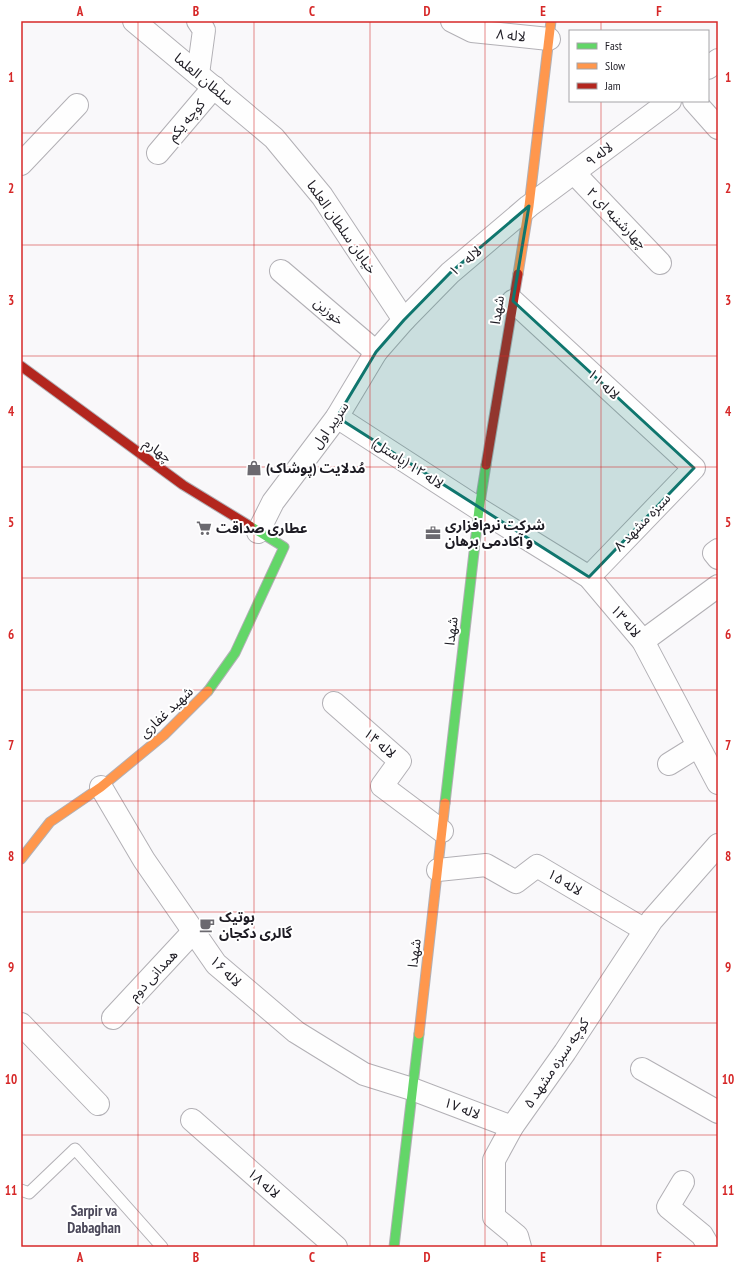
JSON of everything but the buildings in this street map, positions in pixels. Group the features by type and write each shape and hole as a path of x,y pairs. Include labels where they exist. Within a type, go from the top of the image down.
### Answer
{"main road":[{"name":"شهدا","path":"394,1247 479,509 529,206 550,30"},
{"name":"چهارم","path":"23,371 183,485 284,547"},
{"name":"شهید غفاری","path":"21,859 50,822 101,787 164,735 204,696 234,653 284,547"}],"street":[{"name":"سلطان العلما","path":"134,21 274,138"},
{"path":"198,21 204,30 206,81"},
{"name":"۸ لاله","path":"452,21 472,32 550,30"},
{"path":"709,67 718,60"},
{"name":"کوچه یکم","path":"158,153 206,81"},
{"name":"۹ لاله","path":"529,206 669,102"},
{"path":"695,102 718,128"},
{"path":"21,164 77,105"},
{"name":"خیابان سلطان العلما","path":"274,138 322,196 404,320"},
{"name":"۲ چهارشنبه ای","path":"574,173 660,263"},
{"name":"لاله ۱۰","path":"404,320 450,273 529,206"},
{"name":"خوزین","path":"281,271 376,352"},
{"name":"۱۱ لاله","path":"513,301 694,468"},
{"name":"سرپیر اول","path":"258,532 274,502 337,418 376,352 404,320"},
{"name":"لاله ۱۲ (پاستل)","path":"337,418 479,509"},
{"name":"۸ سبزه مشهد","path":"589,577 694,468"},
{"name":"لاله ۱۳","path":"479,509 589,577 642,641 718,783"},
{"path":"718,550 714,553 718,558"},
{"path":"642,641 718,586"},
{"name":"۱۴ لاله","path":"334,703 400,761 382,786 442,831"},
{"path":"669,764 698,746"},
{"name":"لاله ۱۶","path":"101,787 144,860 216,964 296,1032 364,1074 412,1089"},
{"name":"کوچه سبزه مشهد ۵","path":"520,1247 517,1236 494,1217 494,1160 512,1127 565,1052 648,925 718,845"},
{"name":"۱۵ لاله","path":"438,870 486,865 516,882 537,866 648,925"},
{"name":"همدانی دوم","path":"114,1018 193,932"},
{"path":"21,1024 98,1104"},
{"path":"642,1069 718,1112"},
{"name":"۱۷ لاله","path":"412,1089 512,1127"},
{"name":"لاله ۱۸","path":"192,1120 336,1247"},
{"path":"683,1182 668,1207 702,1235 709,1247"}],"lane":[{"path":"21,1190 29,1193 76,1149 162,1247"}],"highlighted area":[{"path":"529,206 513,301 694,468 589,577 337,417 376,352 404,320 450,273"}],"traffic: fast":[{"path":"445,803 479,509 486,465"},
{"path":"208,691 235,653 284,547 250,526"},
{"path":"394,1247 419,1034"}],"traffic: slow":[{"path":"518,274 529,206 551,21"},
{"path":"21,859 50,822 101,787 164,735 208,691"},
{"path":"419,1034 445,803"}],"traffic: jam":[{"path":"486,465 518,274"},
{"path":"21,366 183,485 250,526"}],"place":[{"name":"مُدلایت (پوشاک)","path":"254,468"},
{"name":"عطاری صداقت","path":"204,528"},
{"name":"شرکت نرم‌افزاری و آکادمی برهان","path":"433,533"},
{"name":"بوتیک گالری دکجان","path":"207,925"}],"district":[{"name":"Sarpir va Dabaghan","path":"94,1218"}]}
